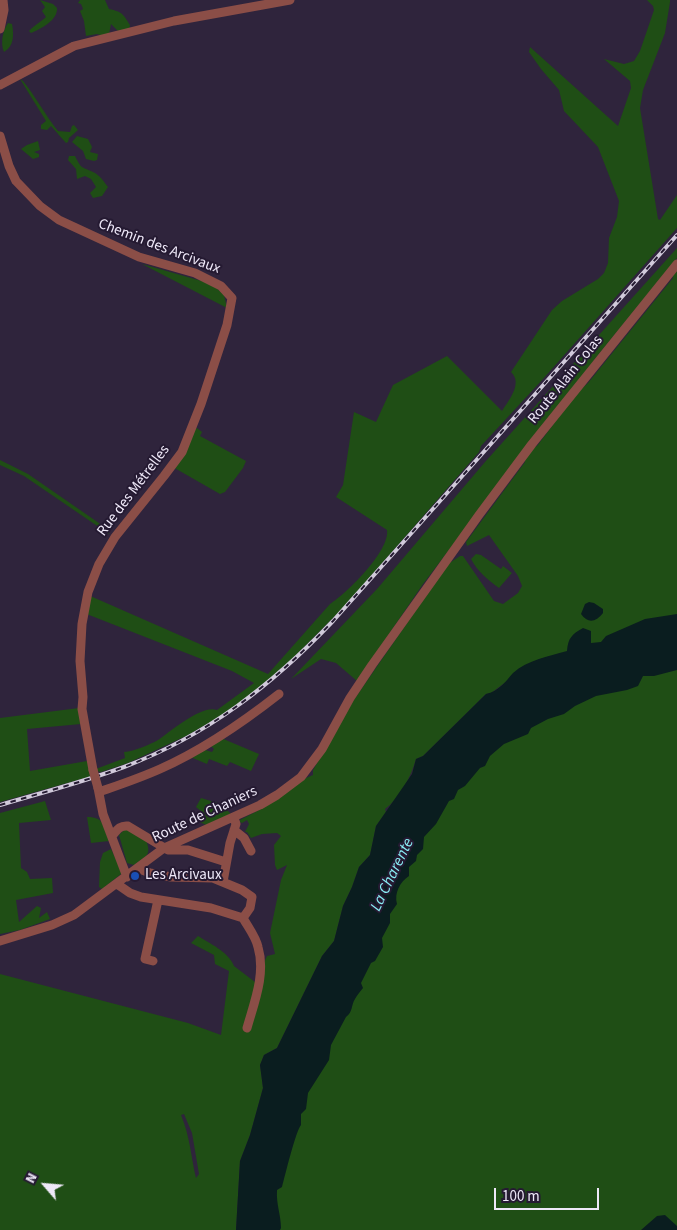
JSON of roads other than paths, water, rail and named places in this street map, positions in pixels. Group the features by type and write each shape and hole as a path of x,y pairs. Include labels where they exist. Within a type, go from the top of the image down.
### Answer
{"street":[{"path":"0,29 4,10 3,0"},
{"path":"0,85 74,46 174,21 290,0"},
{"name":"Chemin des Arcivaux","path":"0,136 9,166 16,181 40,206 59,220 138,257 194,273 221,286 232,298"},
{"name":"Route Alain Colas","path":"479,514 532,444 677,264"},
{"name":"Rue des Métrelles","path":"127,877 103,814 82,709 80,661 82,624 88,592 99,564 115,537 182,452 201,404 226,325 232,298"},
{"name":"Route de Chaniers","path":"0,941 52,925 74,915 164,848 234,818 277,795 308,769 322,749 359,683 479,514"},
{"path":"99,790 159,770 199,749 250,717 279,694"},
{"path":"223,882 236,824 234,818"},
{"path":"112,836 118,828 128,826 168,850 188,850 226,862"},
{"path":"234,830 244,838 251,851"},
{"path":"136,868 171,877 213,878 223,882 252,897 250,908 243,918"},
{"path":"116,884 130,893 158,900 211,908 243,918 258,946 261,971 247,1028"},
{"path":"152,961 145,959 158,900"}],"water":[{"path":"589,602 603,609 603,613 592,621 586,619 581,614 585,604"},
{"name":"La Charente","path":"677,614 677,670 654,676 643,676 638,686 596,696 575,706 564,714 548,719 531,728 528,734 504,744 490,756 485,766 480,768 465,786 458,790 454,799 449,801 436,824 424,837 423,849 417,855 416,861 409,867 409,876 398,888 397,904 390,914 390,923 382,938 383,947 375,961 371,963 361,983 363,988 331,1045 329,1060 308,1093 306,1109 301,1114 301,1125 282,1187 277,1190 281,1228 280,1230 236,1230 240,1161 250,1135 263,1088 260,1065 264,1055 277,1048 322,956 334,941 343,906 359,867 370,855 376,826 412,774 416,759 423,756 486,694 498,689 513,673 539,659 567,651 571,637 583,628 591,631 591,643 601,642 606,636 645,619"},
{"path":"665,1215 677,1226 677,1230 641,1230 657,1216"}],"railway":[{"path":"0,805 93,778 155,754 211,724 262,687 333,621 677,235"}],"place":[{"name":"Les Arcivaux","path":"135,876"}]}
